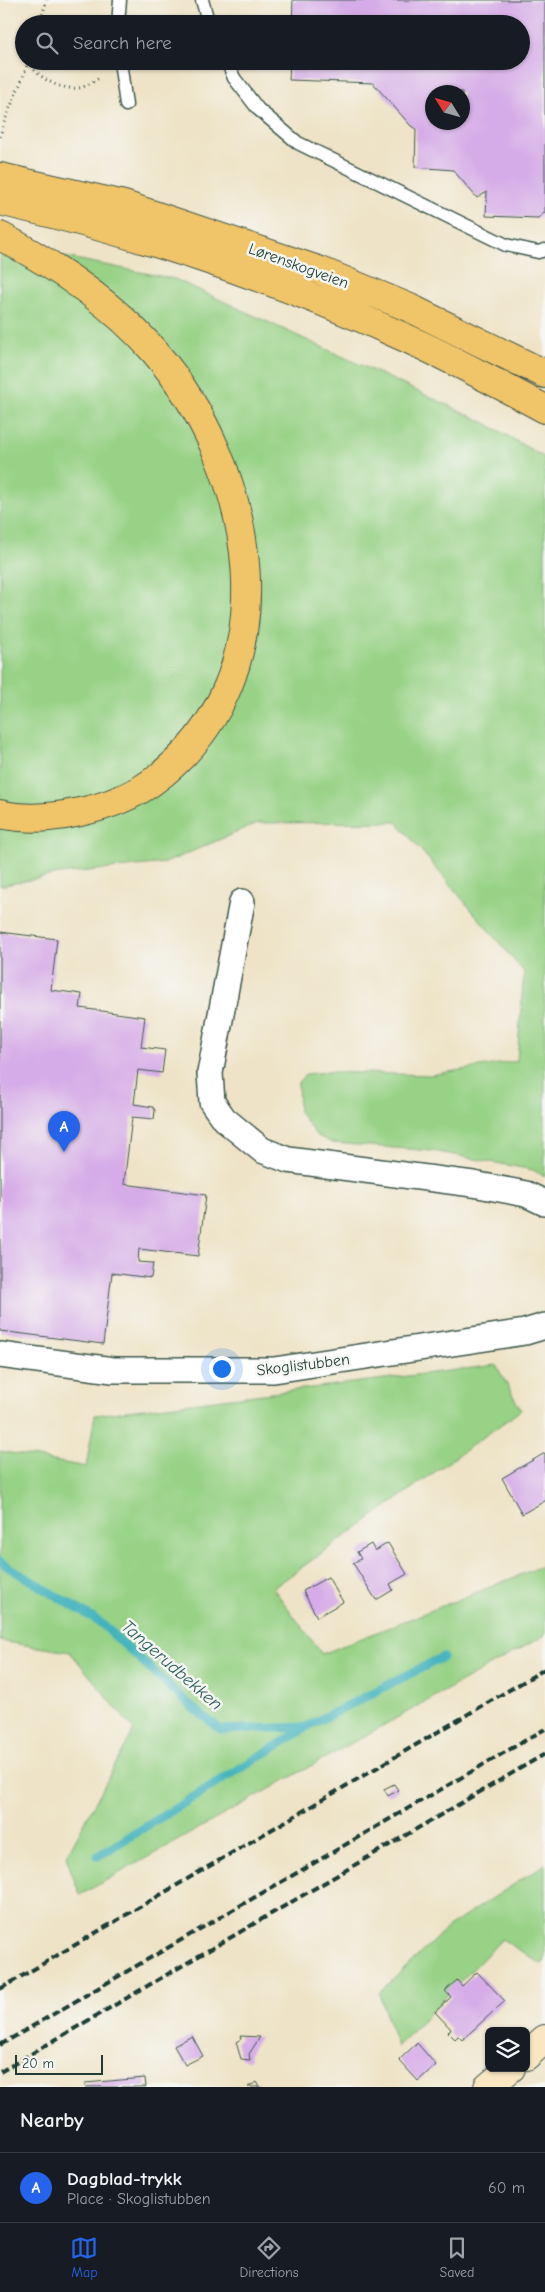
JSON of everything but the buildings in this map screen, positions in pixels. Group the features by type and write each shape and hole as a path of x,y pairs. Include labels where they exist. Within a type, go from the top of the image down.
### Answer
{"highway":[{"name":"Lørenskogveien","path":"0,177 124,205 321,271 410,308 545,374"},
{"name":"Lørenskogveien","path":"0,201 80,221 247,273 398,334 544,409"},
{"path":"0,236 40,257 93,294 125,321 154,352 179,385 204,425 235,501 247,579 246,612 242,643 234,673 205,728 185,754 145,787 123,798 100,806 41,817 11,817 0,814"}],"main road":[{"path":"530,2052 545,2039"},
{"path":"488,2087 506,2072"}],"street":[{"path":"242,902 210,1072 212,1102 224,1119 262,1150 288,1160 473,1184 526,1194 545,1202"},
{"name":"Skoglistubben","path":"0,1355 113,1370 274,1370 525,1332 545,1326"}],"lane":[{"path":"119,15 120,0"},
{"path":"202,0 206,15"},
{"path":"122,70 126,105"},
{"path":"230,70 234,78 258,109 298,143 506,245 538,252 545,250"}],"path":[{"path":"41,15 47,0"},
{"path":"0,137 3,123 26,70"},
{"path":"34,70 36,74 59,86 81,88 110,70"}],"green space":[{"path":"0,244 175,279 486,423 545,458 545,1177 533,1170 433,1151 332,1143 316,1135 299,1112 298,1082 306,1074 329,1072 430,1075 517,1061 524,972 397,822 258,823 165,863 59,874 0,886"},
{"path":"496,1365 521,1410 273,1588 322,1654 545,1565 545,1635 80,1895 66,1857 134,1730 70,1652 0,1641 0,1451 86,1467 95,1415"},
{"path":"545,1864 545,1961 541,1964 502,1939 397,2047 379,1993 447,1928"}],"waterway":[{"name":"Tangerudbekken","path":"0,1562 101,1623 195,1710 222,1730 306,1727 443,1657"},
{"path":"98,1856 304,1729"}],"railway":[{"path":"0,1989 545,1669"},
{"path":"0,2045 545,1729"},
{"path":"0,2072 545,1754"}],"place":[{"name":"Dagblad-trykk","path":"64,1152"}]}
